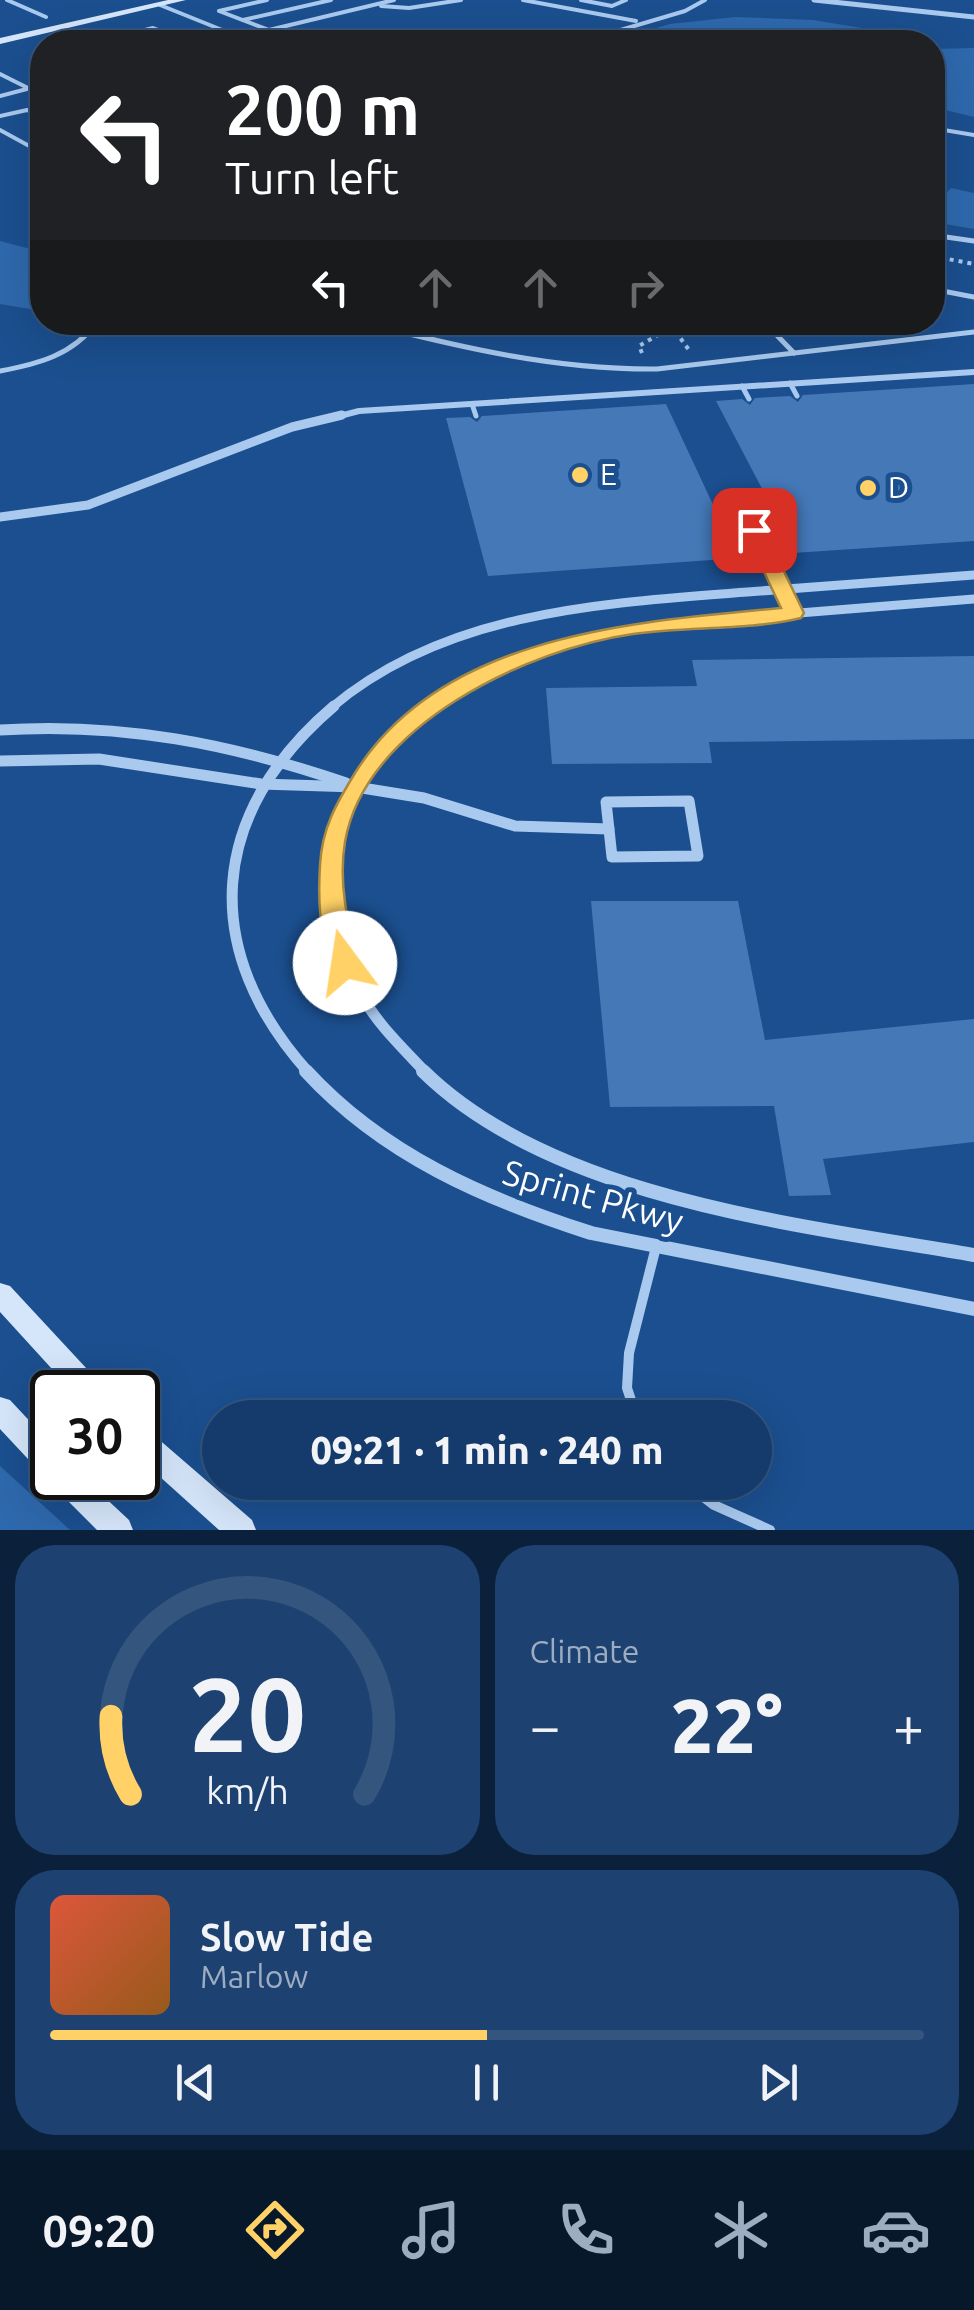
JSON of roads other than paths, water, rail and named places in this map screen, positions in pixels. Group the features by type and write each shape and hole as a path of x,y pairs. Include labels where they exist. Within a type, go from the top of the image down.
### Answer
{"main road":[{"path":"0,27 124,0"},
{"path":"49,30 181,0"},
{"path":"0,41 30,34"},
{"path":"0,1294 70,1370"},
{"path":"0,1410 30,1442"},
{"path":"160,1458 241,1530"},
{"path":"87,1500 118,1530"}],"street":[{"path":"814,0 974,17"},
{"path":"0,517 47,514 105,500 324,418 388,408 974,372"},
{"name":"Sprint Pkwy","path":"974,575 602,603 526,616 454,638 360,684 315,718 278,758 261,784 236,841 229,898 237,952 260,1010 301,1067 366,1127 443,1176 538,1217 656,1247 974,1309"},
{"name":"Sprint Pkwy","path":"974,599 630,628 530,654 471,681 420,713 381,749 341,814 329,870 336,934 345,963 384,1029 446,1092 536,1147 630,1186 974,1255"},
{"path":"0,730 50,726 122,730 278,758 356,787"},
{"path":"0,760 115,760 261,784 356,787 424,798 515,826 609,829"},
{"path":"689,800 698,856 612,857 609,829 606,802 689,800"}],"lane":[{"path":"7,0 46,17"},
{"path":"267,0 220,11 269,30 394,0"},
{"path":"244,20 331,0"},
{"path":"372,6 410,8 460,0"},
{"path":"527,0 639,22"},
{"path":"582,0 612,6 626,0"},
{"path":"615,30 684,11 705,0"},
{"path":"160,5 221,30"},
{"path":"0,74 30,88"},
{"path":"0,96 30,88"},
{"path":"0,116 30,111"},
{"path":"0,130 30,146"},
{"path":"945,130 974,135"},
{"path":"945,237 974,241"},
{"path":"945,292 974,298"},
{"path":"415,335 550,364 614,370 974,332"},
{"path":"0,371 58,356 90,335"},
{"path":"428,338 432,335"},
{"path":"777,335 794,353"},
{"path":"790,383 797,396"},
{"path":"742,386 749,398"},
{"path":"526,400 530,413"},
{"path":"472,404 476,416"},
{"path":"726,532 782,528"},
{"path":"754,530 794,613"},
{"path":"631,1400 627,1388 629,1353 656,1247"},
{"path":"705,1500 770,1530"}],"place":[{"name":"E","path":"580,475"},
{"name":"D","path":"868,488"}]}
